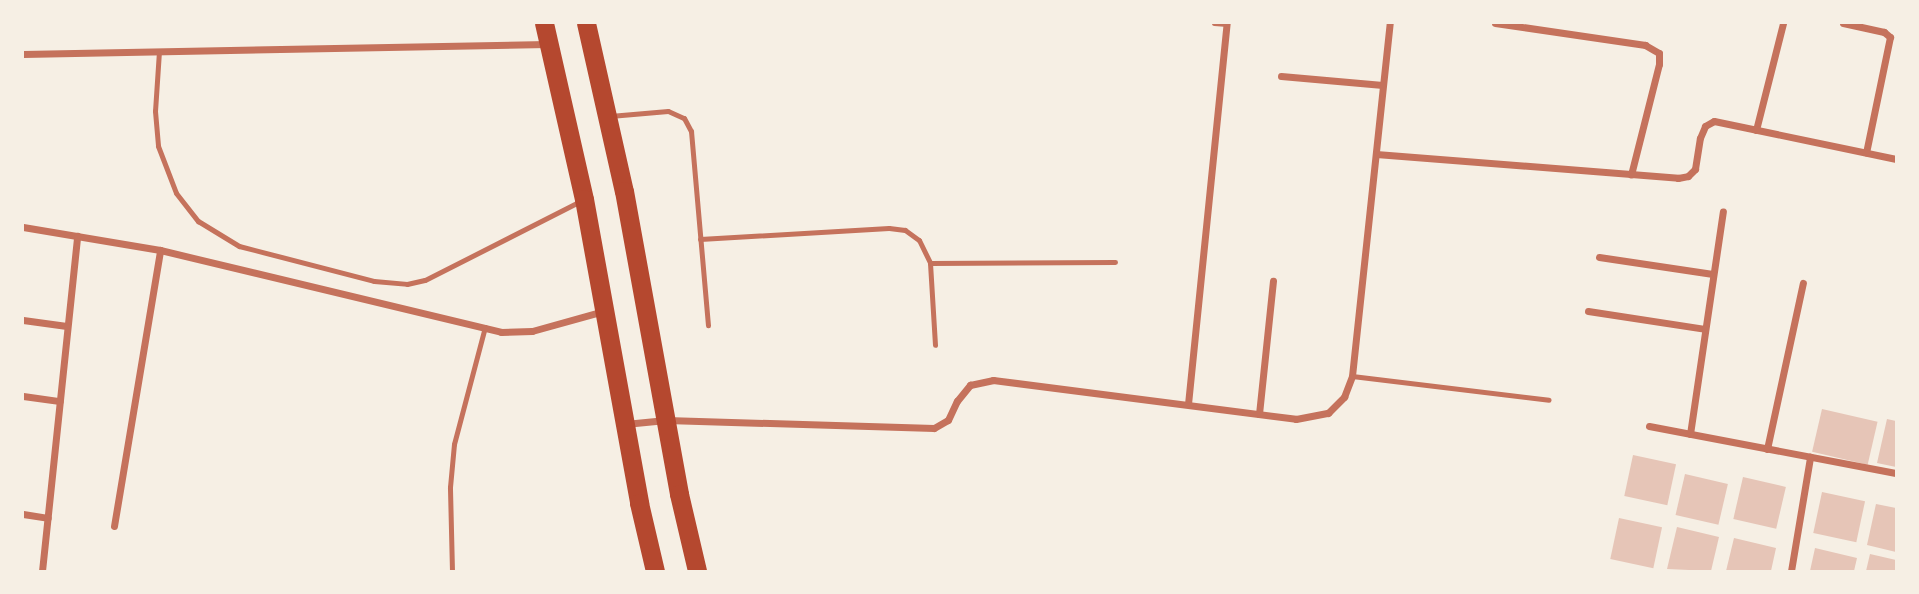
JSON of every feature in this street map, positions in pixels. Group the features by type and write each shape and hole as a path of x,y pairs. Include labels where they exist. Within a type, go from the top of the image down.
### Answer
{"highway":[{"path":"544,23 584,199 655,571"},
{"path":"586,23 624,191 697,571"}],"street":[{"path":"1188,404 1227,23"},
{"path":"625,424 666,419 933,428 948,420 957,401 970,385 993,380 1296,419 1328,413 1344,397 1352,376 1390,23"},
{"path":"1495,23 1645,44 1659,53 1660,64 1631,175"},
{"path":"1756,130 1783,23"},
{"path":"1843,23 1884,32 1890,37 1866,153"},
{"path":"23,54 549,44"},
{"path":"1281,76 1383,85"},
{"path":"1376,154 1678,178 1688,176 1695,169 1705,127 1714,121 1896,159"},
{"path":"1690,434 1723,211"},
{"path":"23,227 160,250 501,331 532,331 604,311"},
{"path":"42,571 77,236"},
{"path":"114,526 160,250"},
{"path":"1599,257 1713,274"},
{"path":"1259,414 1273,281"},
{"path":"1767,449 1803,283"},
{"path":"1588,311 1705,329"},
{"path":"23,320 67,326"},
{"path":"23,396 60,401"},
{"path":"1649,426 1896,473"},
{"path":"1791,571 1811,457"},
{"path":"23,514 48,518"}],"lane":[{"path":"1214,23 1227,23"},
{"path":"159,51 155,111 158,146 176,193 198,221 239,246 374,281 407,284 425,280 584,199"},
{"path":"607,116 668,111 684,118 691,131 708,325"},
{"path":"701,239 889,228 905,230 919,240 930,262 935,345"},
{"path":"930,262 1115,262"},
{"path":"452,571 450,487 454,444 485,327"},
{"path":"1352,376 1549,400"}],"building":[{"path":"1822,409 1878,422 1868,465 1812,452"},
{"path":"1887,419 1896,421 1896,467 1877,463"},
{"path":"1633,455 1676,464 1667,505 1624,496"},
{"path":"1685,474 1728,484 1718,525 1676,515"},
{"path":"1743,477 1786,487 1776,529 1733,519"},
{"path":"1822,492 1865,501 1856,542 1813,533"},
{"path":"1876,504 1896,508 1896,552 1867,545"},
{"path":"1619,518 1662,527 1653,568 1610,559"},
{"path":"1677,527 1719,537 1711,571 1667,569"},
{"path":"1734,538 1776,548 1771,571 1726,571"},
{"path":"1815,548 1857,558 1854,571 1810,571"},
{"path":"1870,554 1896,560 1896,571 1866,571"}]}
